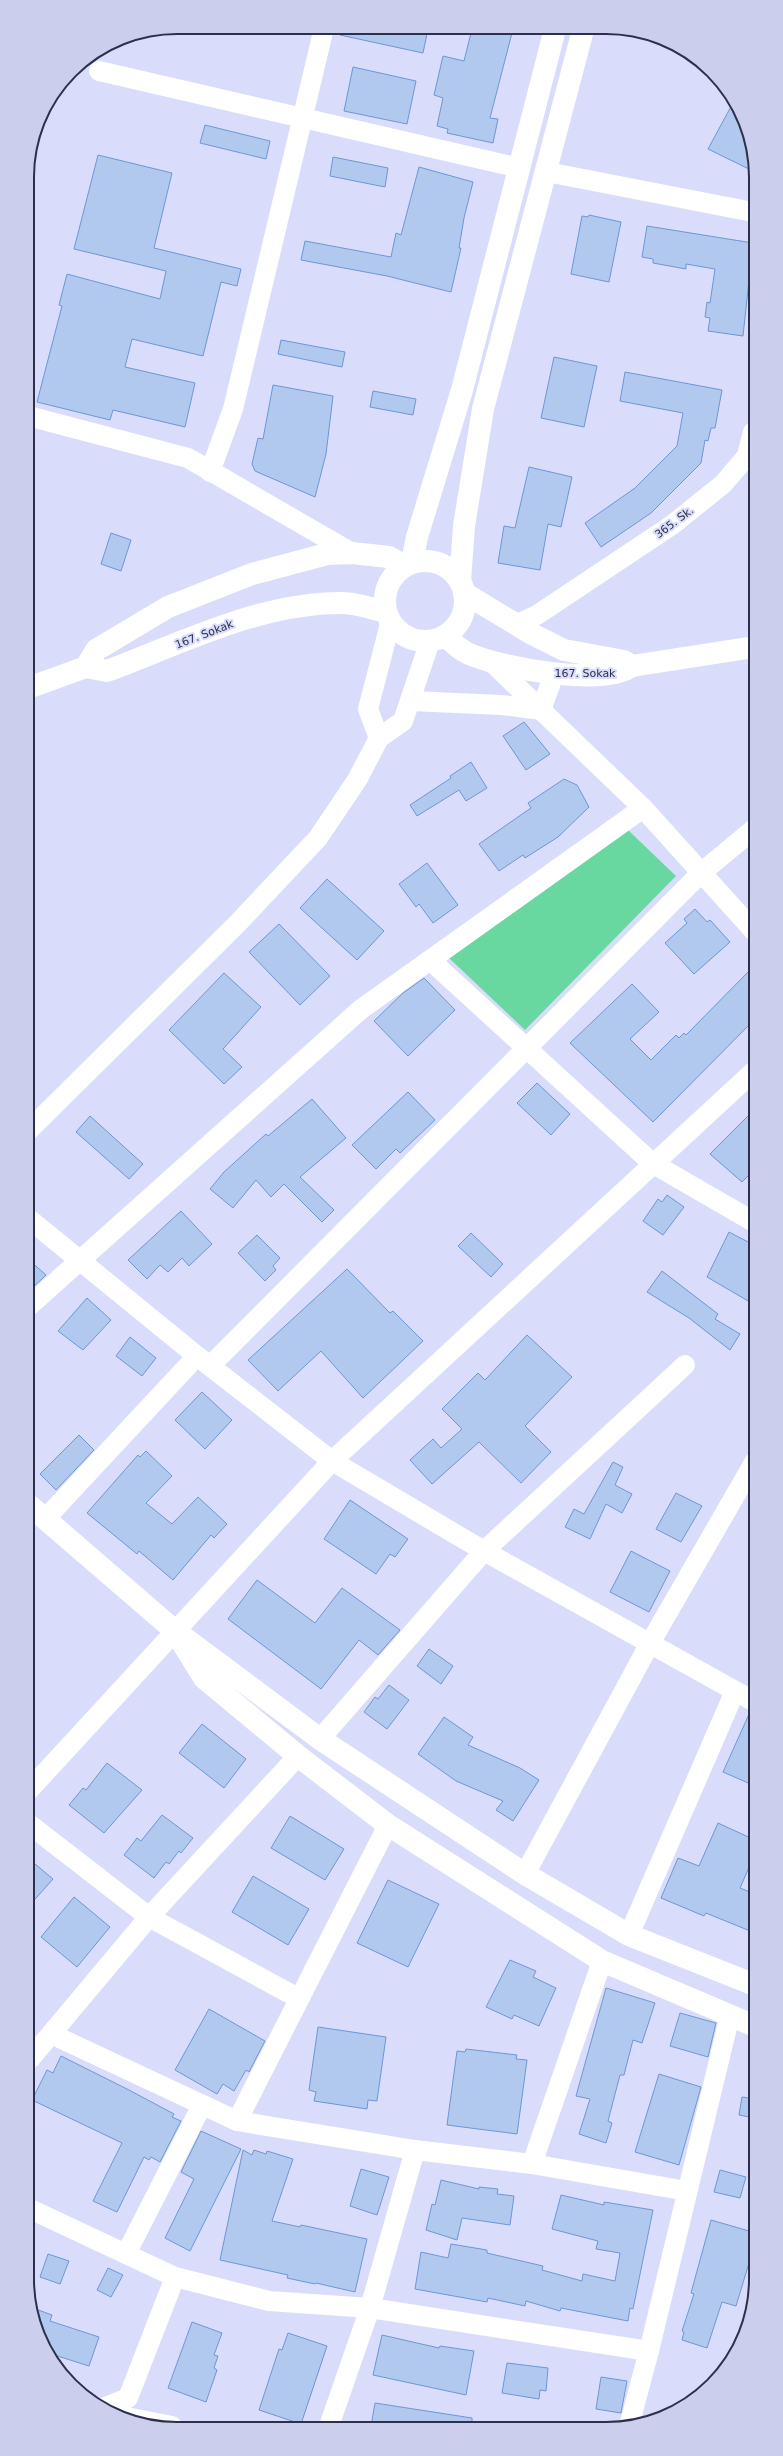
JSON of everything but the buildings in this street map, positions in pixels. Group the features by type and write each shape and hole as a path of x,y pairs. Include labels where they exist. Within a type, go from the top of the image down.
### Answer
{"street":[{"path":"210,472 233,409 301,118 322,34"},
{"path":"379,738 368,709 388,618 386,589 392,577 408,564 462,390 554,34"},
{"path":"34,1125 237,924 318,838 358,780 379,738 403,721 438,639 461,619 465,606 462,587 464,526 483,409 547,172 582,34"},
{"path":"99,71 520,168"},
{"path":"547,172 749,211"},
{"path":"34,418 188,458 352,553"},
{"name":"365. Sk.","path":"517,624 537,615 672,525 722,484 747,456 749,449"},
{"path":"34,686 86,667 96,650 168,608 252,574 327,554 352,553 389,557 408,564 427,561 440,564 451,570 462,587 517,624 564,650 624,661 632,666"},
{"name":"167. Sokak","path":"86,667 107,671 254,615 300,605 342,603 388,618"},
{"path":"388,618 404,636 418,641 438,639"},
{"name":"167. Sokak","path":"438,639 467,653 492,662 554,674 598,675 624,672 632,666 749,648"},
{"path":"492,662 643,808 749,926"},
{"path":"541,710 554,674"},
{"path":"411,701 502,705 541,710"},
{"path":"34,1301 360,1010 643,808"},
{"path":"46,1518 204,1361 527,1048 701,873 749,833"},
{"path":"430,960 652,1163 749,1219"},
{"path":"34,1784 174,1630 332,1461 749,1075"},
{"path":"34,1223 204,1361 332,1461 484,1551 649,1645 749,1699"},
{"path":"320,1739 484,1551 685,1365"},
{"path":"525,1874 649,1645 749,1471"},
{"path":"34,1509 174,1630 320,1739 525,1874 629,1935 749,1983"},
{"path":"174,1630 204,1678 298,1756 388,1825 602,1961 749,2024"},
{"path":"629,1935 735,1691"},
{"path":"34,2054 149,1917 298,1756"},
{"path":"237,2121 298,1998 388,1825"},
{"path":"34,1828 149,1917 298,1998"},
{"path":"532,2164 602,1961"},
{"path":"631,2420 650,2351 730,2016"},
{"path":"51,2034 237,2121 415,2150 532,2164 687,2191"},
{"path":"126,2254 202,2105"},
{"path":"330,2422 370,2308 415,2150"},
{"path":"34,2211 176,2277 269,2301 370,2308 650,2351"},
{"path":"110,2405 128,2398 176,2277"}],"green space":[{"path":"628,830 676,876 525,1030 449,958"}]}
